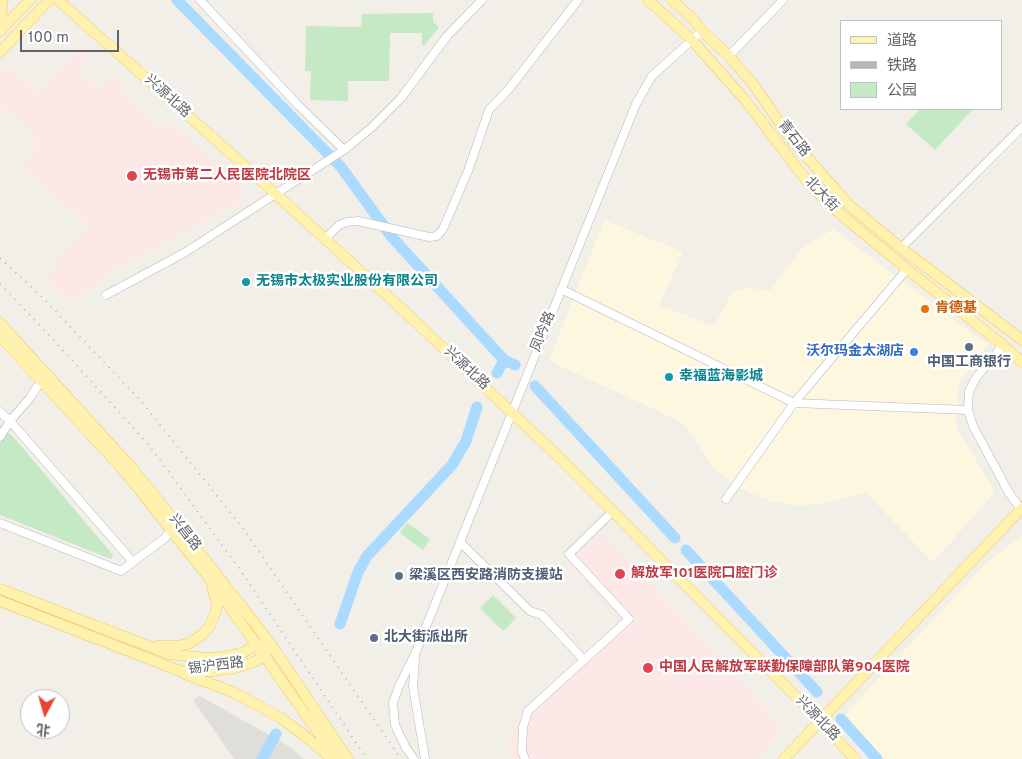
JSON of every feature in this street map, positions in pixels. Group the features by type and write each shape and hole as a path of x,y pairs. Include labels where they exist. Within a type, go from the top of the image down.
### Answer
{"main road":[{"path":"0,31 2,0"},
{"path":"0,31 30,0"},
{"name":"兴源北路","path":"58,0 246,167 512,412 562,460 820,721 855,759"},
{"name":"北大街","path":"648,0 692,40 745,100 810,186 839,213 1022,362"},
{"name":"青石路","path":"672,0 729,56 753,84 791,139 849,205 901,248 1022,340"},
{"path":"0,52 44,2"},
{"name":"兴昌路","path":"0,323 132,468 270,643 348,759"},
{"name":"兴昌路","path":"0,336 126,473 207,575 337,759"},
{"path":"784,759 1022,509"},
{"path":"146,646 178,646 190,643 203,634 210,626 216,606 213,590 207,575"},
{"name":"锡沪西路","path":"0,589 169,654 205,658 225,656 244,652 256,645 270,643"},
{"name":"锡沪西路","path":"0,601 180,672 235,668 254,662 264,656"},
{"path":"51,621 55,610"},
{"path":"264,656 270,643"},
{"path":"180,672 232,692 281,718 332,759"}],"street":[{"path":"200,0 342,152"},
{"path":"106,295 184,253 342,152 371,128 401,98 447,36 482,0"},
{"path":"325,239 339,225 358,221 429,237 438,236 443,229 468,172 489,110 508,90 578,0"},
{"path":"729,56 783,0"},
{"name":"凤吟路","path":"415,654 636,104 652,76 702,31"},
{"path":"901,248 1022,127"},
{"path":"726,499 794,403 907,269"},
{"path":"561,289 794,403 968,410"},
{"path":"1003,345 976,378 969,391 968,410 973,426 1004,484 1022,509"},
{"path":"0,437 10,421 42,382"},
{"path":"0,412 10,421 132,562"},
{"path":"525,759 522,752 523,727 528,711 630,619 568,554 613,512"},
{"path":"0,523 121,571 165,538 171,530"},
{"path":"460,542 530,611 542,615 584,660"},
{"path":"414,759 406,748 395,724 393,703 415,654"},
{"path":"415,654 413,687 425,759"}],"shaded area":[{"name":"无锡市第二人民医院北院区","path":"80,46 89,55 77,70 100,90 112,76 125,86 127,99 138,110 161,129 169,121 243,186 244,190 240,202 113,271 70,304 47,280 60,257 91,227 22,167 34,151 34,133 0,105 0,76 8,66 40,94"},
{"path":"604,220 683,252 659,305 714,326 733,291 745,288 771,290 800,250 833,229 988,345 958,383 956,427 995,492 933,562 865,492 835,501 802,506 773,502 745,491 714,469 688,428 671,417 549,361"},
{"name":"中国人民解放军联勤保障部队第904医院","path":"600,532 666,600 784,729 756,759 511,759 509,747 516,717 619,620 567,563"},
{"path":"1022,536 1022,759 884,759 844,716 987,562"},
{"path":"200,696 292,748 303,759 234,759 193,700"}],"green space":[{"path":"433,13 433,22 439,27 425,45 422,45 422,33 390,33 389,81 348,81 348,101 310,100 311,71 305,71 306,26 361,27 362,14"},
{"path":"919,110 972,110 935,150 906,124"},
{"path":"0,425 16,440 113,555 111,559 0,515"},
{"path":"407,523 430,539 423,550 400,533"},
{"path":"493,595 516,618 503,631 480,608"}],"waterway":[{"path":"177,0 341,167 391,236 504,360 515,365"},
{"path":"497,373 504,360"},
{"path":"535,386 675,538"},
{"path":"340,624 358,572 367,556 452,465 466,441 477,407"},
{"path":"686,550 817,692"},
{"path":"841,719 877,759"},
{"path":"262,759 276,734"}],"railway":[{"path":"0,258 42,297 141,401 242,527 401,759"},
{"path":"0,284 148,444 241,571 367,759"}],"place":[{"name":"无锡市第二人民医院北院区","path":"132,176"},
{"name":"无锡市太极实业股份有限公司","path":"246,282"},
{"name":"肯德基","path":"925,309"},
{"name":"中国工商银行","path":"969,347"},
{"name":"沃尔玛金太湖店","path":"914,352"},
{"name":"幸福蓝海影城","path":"669,377"},
{"name":"解放军101医院口腔门诊","path":"620,574"},
{"name":"梁溪区西安路消防支援站","path":"399,576"},
{"name":"北大街派出所","path":"374,638"},
{"name":"中国人民解放军联勤保障部队第904医院","path":"648,668"}]}
